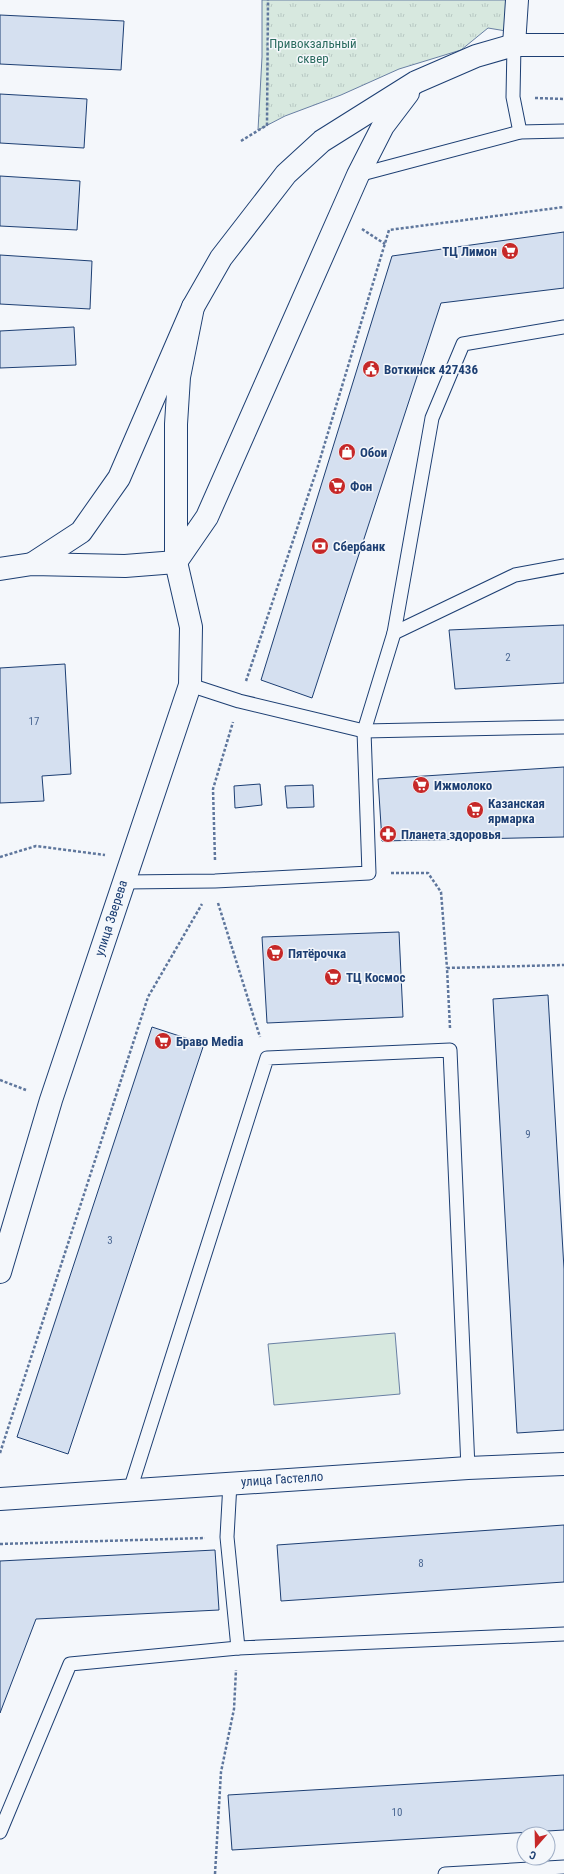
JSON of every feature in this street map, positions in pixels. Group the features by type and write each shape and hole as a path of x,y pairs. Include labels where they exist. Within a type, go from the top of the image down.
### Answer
{"main road":[{"path":"514,45 517,0"},
{"path":"32,564 81,532 119,478 193,307 221,258 286,174 322,141 416,82 476,56 514,45 564,45"},
{"path":"0,569 32,564 125,566 176,562 207,517 358,175 383,126 416,82"},
{"name":"улица Зверева","path":"0,1272 51,1100 130,860 190,685 191,627 176,562 176,424 179,377 193,307"},
{"name":"улица Гастелло","path":"0,1499 230,1482 564,1464"}],"lane":[{"path":"514,45 513,97 520,132"},
{"path":"358,175 520,132 564,132"},
{"path":"124,882 216,881 368,873 364,730 394,633 432,418 463,344 564,327"},
{"path":"394,633 516,575 564,566"},
{"path":"190,685 239,701 364,730 564,727"},
{"path":"130,1490 267,1058 450,1050 468,1468"},
{"path":"230,1482 227,1538 238,1648"},
{"path":"0,1832 70,1664 238,1648 564,1634"},
{"path":"444,1874 564,1867"}],"path":[{"path":"240,141 267,125 268,0"},
{"path":"513,97 564,99"},
{"path":"267,1058 218,904 213,789 239,701 318,466 389,230 564,207"},
{"path":"356,226 385,244"},
{"path":"0,857 36,846 97,853 130,860"},
{"path":"368,873 428,873 441,892 447,968 450,1050"},
{"path":"0,1453 148,997 216,881"},
{"path":"447,968 564,965"},
{"path":"0,1544 227,1538"},
{"path":"215,1874 221,1772 234,1709 238,1648"}],"green space":[{"name":"Привокзальный сквер","path":"262,0 509,0 506,31 488,28 461,50 399,69 341,95 285,116 258,130 262,57"},
{"path":"395,1333 400,1394 274,1405 268,1344"}],"building":[{"path":"0,15 124,21 121,70 0,64"},
{"path":"0,94 87,99 84,148 0,143"},
{"path":"0,176 80,181 77,230 0,226"},
{"path":"564,232 564,288 441,303 312,698 261,680 392,256"},
{"path":"0,255 92,261 90,309 0,304"},
{"path":"74,327 76,365 0,368 0,331"},
{"path":"564,625 564,683 455,689 449,630"},
{"path":"65,664 71,774 42,776 44,801 0,803 0,668"},
{"path":"564,767 564,837 382,841 378,779"},
{"path":"260,784 262,805 235,808 234,786"},
{"path":"313,785 314,807 287,808 285,786"},
{"name":"ТЦ Космос","path":"399,932 403,1017 267,1023 262,937"},
{"path":"548,995 564,1269 564,1430 517,1433 493,999"},
{"path":"152,1027 204,1044 68,1454 17,1437"},
{"path":"564,1525 564,1582 281,1601 277,1545"},
{"path":"215,1550 219,1610 36,1619 0,1713 0,1561"},
{"path":"564,1775 564,1830 556,1830 556,1826 516,1826 516,1833 232,1850 228,1795"}],"place":[{"name":"ТЦ Лимон","path":"510,251"},
{"name":"Воткинск 427436","path":"371,369"},
{"name":"Обои","path":"347,452"},
{"name":"Фон","path":"337,486"},
{"name":"Сбербанк","path":"320,546"},
{"name":"Ижмолоко","path":"421,785"},
{"name":"Казанская ярмарка","path":"475,810"},
{"name":"Планета здоровья","path":"388,834"},
{"name":"Пятёрочка","path":"275,953"},
{"name":"ТЦ Космос","path":"333,977"},
{"name":"Браво Media","path":"163,1041"}]}
